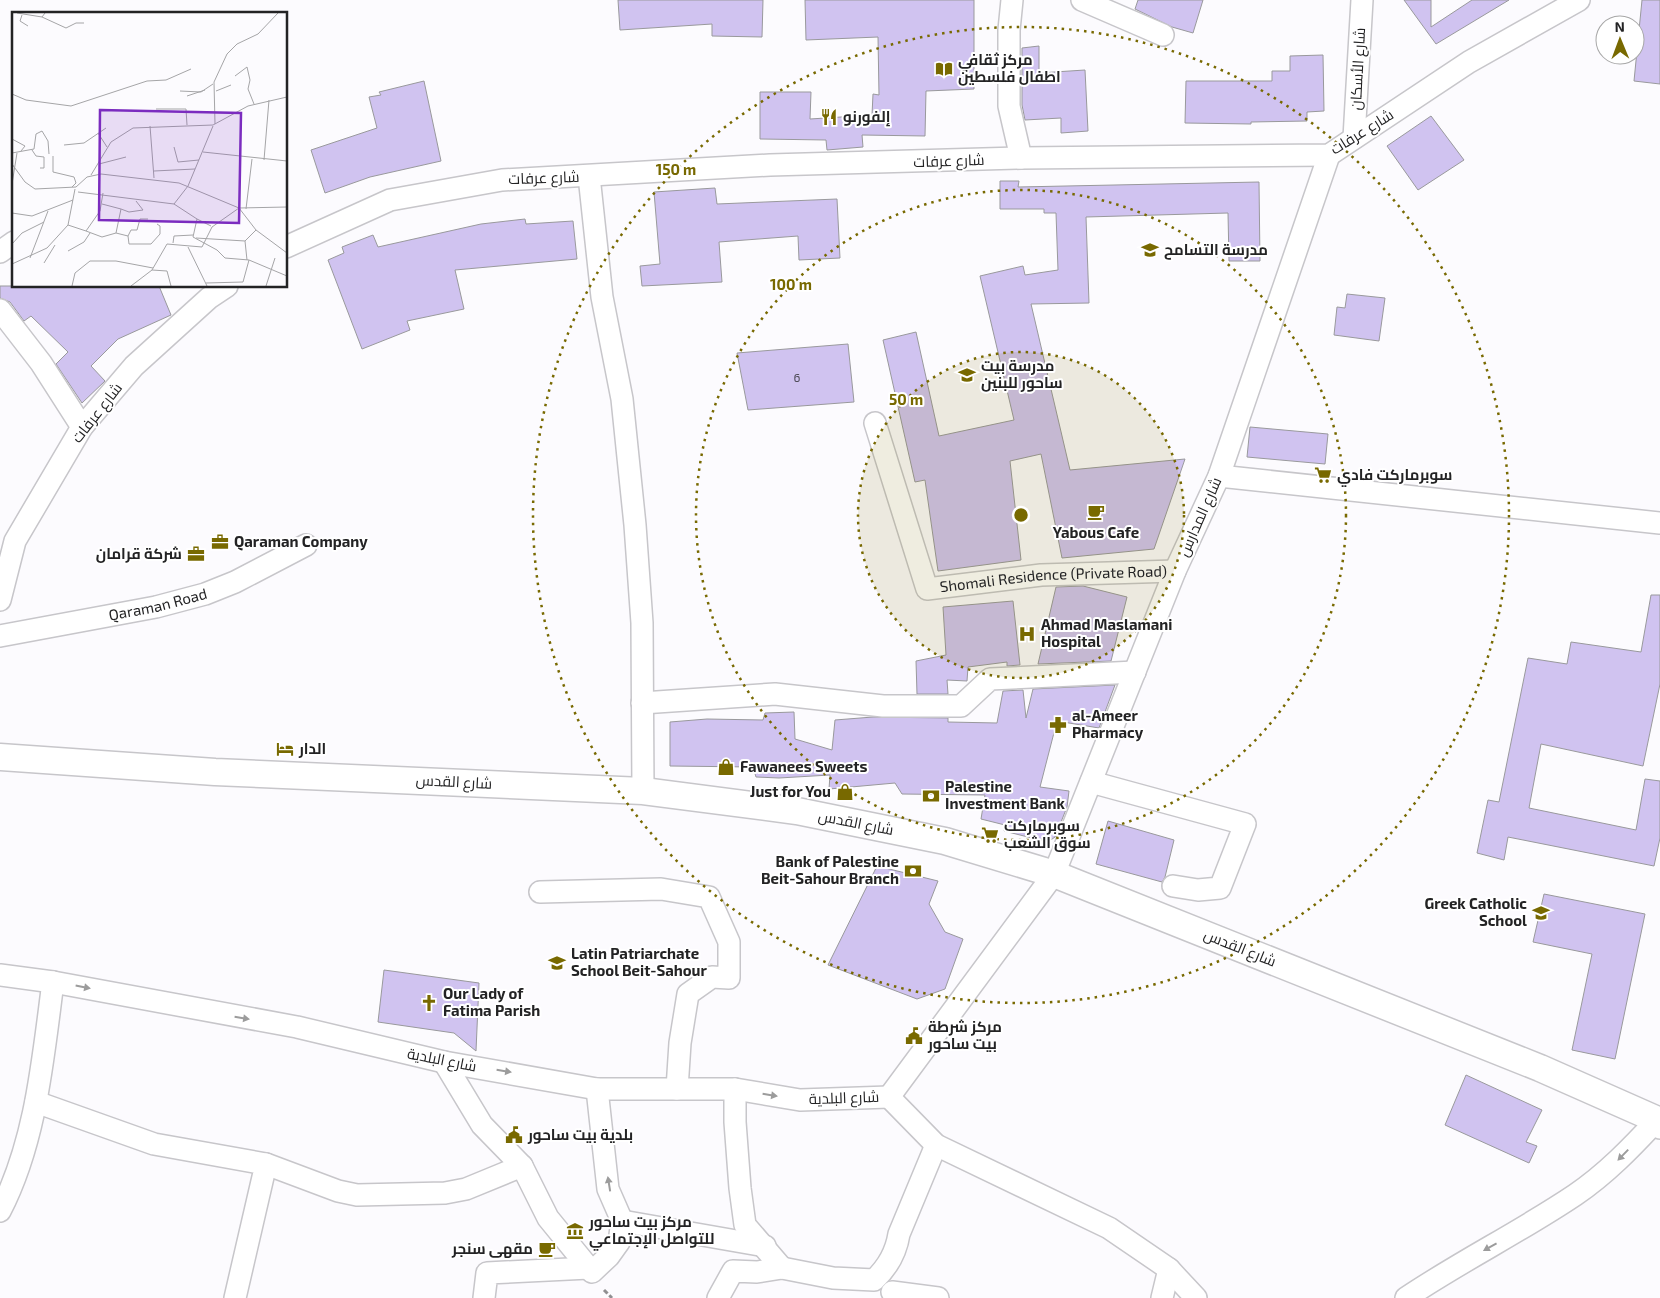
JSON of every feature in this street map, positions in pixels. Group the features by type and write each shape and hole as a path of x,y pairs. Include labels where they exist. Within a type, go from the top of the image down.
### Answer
{"main road":[{"name":"شارع القدس","path":"6,753 215,772 643,791 797,811 945,841 1054,874 1531,1064 1659,1123"}],"street":[{"path":"1012,0 1008,30 1009,106 1021,158"},
{"path":"1082,0 1163,35"},
{"name":"شارع الأسكان","path":"1354,138 1362,0"},
{"name":"شارع عرفات","path":"288,246 390,200 502,180 770,165 1021,158 1330,155 1469,62 1579,0"},
{"name":"شارع المدارس","path":"889,1097 1054,874 1176,572 1218,476 1330,155"},
{"path":"589,176 602,297 622,399 632,496 642,623 643,791"},
{"path":"0,252 12,243"},
{"name":"شارع عرفات","path":"0,600 15,541 82,427 134,366 209,298 224,288"},
{"path":"0,310 41,363 82,427"},
{"name":"Shomali Residence (Private Road)","path":"875,423 927,590 1040,575 1176,572"},
{"path":"1218,476 1660,523"},
{"name":"Qaraman Road","path":"0,636 156,607 205,594 236,582 306,545"},
{"path":"642,703 775,694 882,706 960,706 990,679 1135,672"},
{"path":"1091,782 1245,824 1220,888 1198,890 1173,886"},
{"path":"540,892 661,889 709,897 729,942 729,978 712,977 688,994 680,1043 677,1089"},
{"name":"شارع البلدية","path":"0,975 53,982 297,1027 444,1062 597,1089 735,1089 800,1100 889,1097"},
{"path":"0,1212 11,1191 36,1102 53,982"},
{"path":"444,1062 482,1126 522,1166 548,1218 591,1270"},
{"path":"484,1298 487,1272 591,1270 610,1256 619,1242 622,1221 608,1188 597,1089"},
{"path":"735,1089 735,1122 740,1188 746,1225 782,1268"},
{"path":"889,1097 936,1145 1109,1228 1168,1268 1196,1298"},
{"path":"36,1102 154,1144 266,1164 338,1191 358,1195 445,1193 466,1189 522,1166"},
{"path":"1406,1298 1440,1275 1517,1232 1577,1194 1617,1162 1659,1123"},
{"path":"718,1298 733,1271 757,1272 782,1268 860,1281 874,1280 887,1268 897,1245 898,1234 936,1145"},
{"path":"235,1298 266,1164"},
{"path":"622,1221 765,1246"},
{"path":"887,1268 892,1295 938,1298"},
{"path":"1162,1298 1168,1268"}],"building":[{"path":"618,0 763,0 762,37 712,36 712,24 620,30"},
{"path":"805,0 974,0 974,89 926,91 925,136 862,135 863,147 827,150 826,140 760,139 760,92 811,92 810,119 872,115 873,94 879,95 878,37 806,40"},
{"path":"1138,0 1203,0 1193,33 1172,27 1135,9"},
{"path":"1404,0 1431,0 1431,27 1472,0 1509,0 1436,44"},
{"path":"1642,0 1660,0 1660,84 1634,81 1636,65 1645,65 1645,15 1641,15"},
{"path":"1039,46 1039,73 1085,70 1088,131 1061,133 1061,118 1025,120 1022,105 1022,48"},
{"path":"1323,55 1324,111 1307,112 1307,121 1251,122 1251,124 1185,123 1186,81 1272,81 1272,71 1290,71 1290,56"},
{"path":"424,81 441,161 370,177 325,193 311,150 377,128 369,97 381,95 379,92"},
{"path":"1431,116 1464,160 1418,190 1387,146"},
{"path":"1000,181 1019,181 1018,187 1259,182 1260,261 1229,261 1228,213 1086,217 1089,303 1031,304 1070,470 1185,459 1154,549 1062,558 1041,454 1010,461 1021,560 938,571 925,480 915,482 883,340 916,332 939,436 1014,420 980,276 1023,266 1025,275 1058,270 1056,213 1044,213 1044,209 1000,209"},
{"path":"715,188 717,204 837,199 840,258 799,260 798,236 719,242 722,282 642,286 640,266 660,264 654,192"},
{"path":"525,219 526,224 573,221 577,259 455,270 464,309 407,321 410,330 362,349 328,260 344,253 342,247 373,235 378,247 481,224"},
{"path":"0,286 12,286 12,288 160,288 171,315 118,339 91,366 105,381 82,403 56,364 68,352 31,316 24,321 10,302 0,298"},
{"path":"1347,294 1385,298 1379,341 1334,335 1337,307 1345,308"},
{"path":"848,344 854,402 748,410 737,353"},
{"path":"1250,427 1328,434 1325,464 1247,457"},
{"path":"1083,586 1127,597 1111,661 1038,664 1056,587"},
{"path":"1651,595 1660,595 1660,684 1643,766 1541,744 1529,808 1636,830 1645,779 1660,781 1660,838 1654,866 1508,837 1504,860 1477,853 1488,800 1499,802 1528,658 1567,664 1571,642 1641,652"},
{"path":"1013,601 1020,665 1007,666 1007,662 968,667 967,681 947,680 948,694 917,694 916,661 946,655 943,607"},
{"path":"1115,685 1099,728 1057,721 1040,787 1069,791 1067,807 1055,837 1048,842 1004,831 1005,825 981,819 985,795 902,794 895,783 829,789 830,775 779,778 756,777 753,767 670,766 670,722 707,719 763,720 765,713 794,712 795,739 832,750 835,720 873,717 948,718 948,722 997,723 1003,691 1023,690 1026,718 1033,689"},
{"path":"1108,821 1174,840 1165,877 1162,882 1096,864"},
{"path":"877,866 938,881 929,904 945,932 963,939 945,989 917,999 828,965"},
{"path":"1544,894 1645,914 1615,1059 1572,1050 1592,954 1533,942"},
{"name":"Our Lady of Fatima Parish","path":"384,970 479,983 476,1051 454,1033 378,1022"},
{"path":"1466,1075 1542,1110 1526,1142 1537,1146 1529,1163 1445,1125"}],"place":[{"name":"مركز ثقافي اطفال فلسطين","path":"944,69"},
{"name":"إلفورنو","path":"829,117"},
{"name":"مدرسة التسامح","path":"1150,250"},
{"name":"مدرسة بيت ساحور للبنين","path":"967,375"},
{"name":"سوبرماركت فادي","path":"1323,475"},
{"name":"Yabous Cafe","path":"1096,512"},
{"name":"Qaraman Company","path":"220,542"},
{"name":"شركة قرامان","path":"196,554"},
{"name":"Ahmad Maslamani Hospital","path":"1027,634"},
{"name":"al-Ameer Pharmacy","path":"1058,725"},
{"name":"الدار","path":"285,749"},
{"name":"Fawanees Sweets","path":"726,767"},
{"name":"Just for You","path":"845,792"},
{"name":"Palestine Investment Bank","path":"931,796"},
{"name":"سوبرماركت سوق الشعب","path":"990,835"},
{"name":"Bank of Palestine Beit-Sahour Branch","path":"913,871"},
{"name":"Greek Catholic School","path":"1541,913"},
{"name":"Latin Patriarchate School Beit-Sahour","path":"557,963"},
{"name":"Our Lady of Fatima Parish","path":"429,1003"},
{"name":"مركز شرطة بيت ساحور","path":"914,1036"},
{"name":"بلدية بيت ساحور","path":"514,1135"},
{"name":"مركز بيت ساحور للتواصل الإجتماعي","path":"575,1231"},
{"name":"مقهى سنجر","path":"547,1249"}]}
